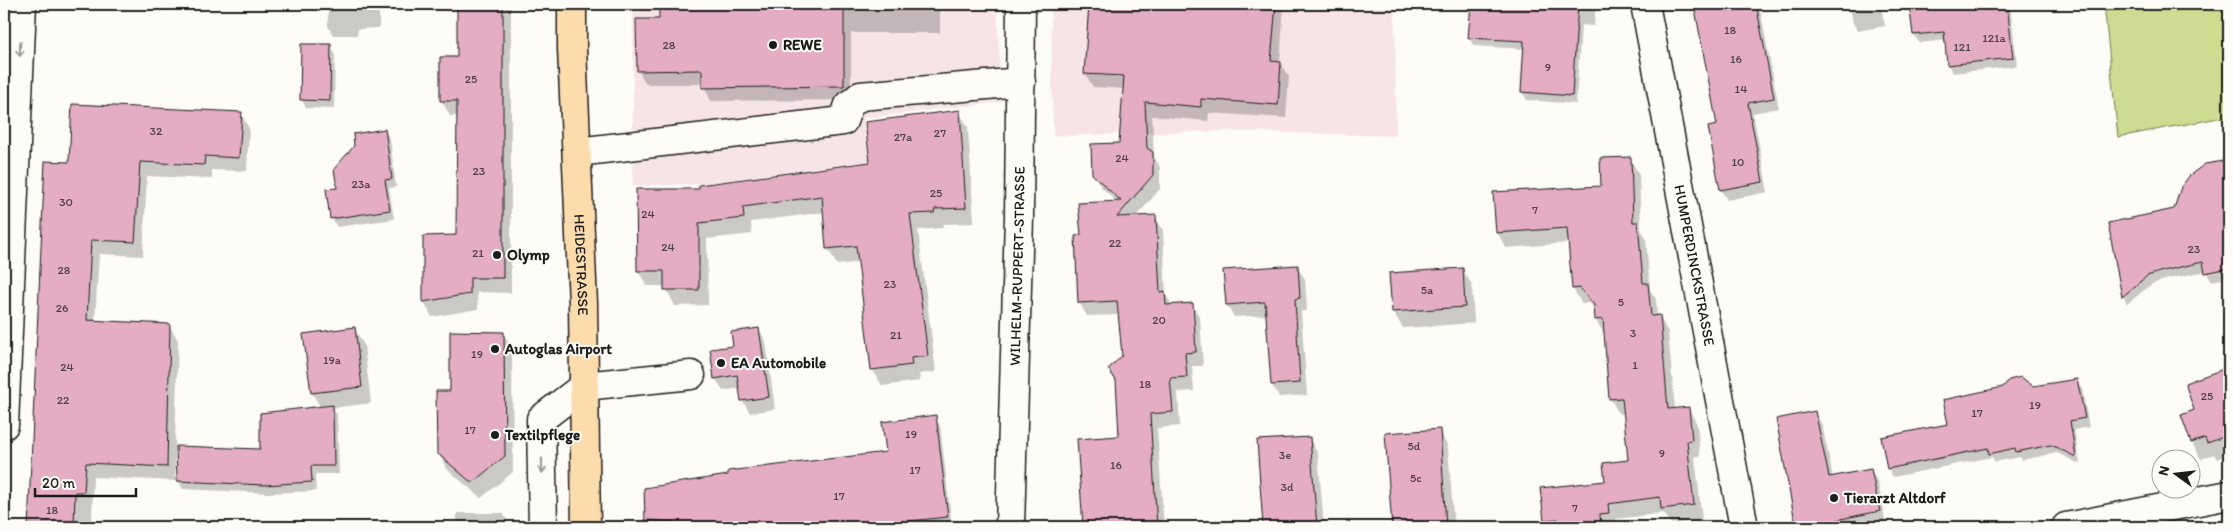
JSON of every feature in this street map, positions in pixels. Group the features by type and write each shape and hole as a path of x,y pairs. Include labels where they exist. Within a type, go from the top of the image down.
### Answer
{"main road":[{"name":"HEIDESTRASSE","path":"572,4 584,386 586,527"}],"street":[{"path":"4,425 11,94 22,4"},
{"name":"WILHELM-RUPPERT-STRASSE","path":"1010,527 1021,82 1021,4"},
{"name":"HUMPERDINCKSTRASSE","path":"1645,4 1744,527"},
{"path":"577,152 843,121 849,105 860,96 1021,82"},
{"path":"543,527 541,420 584,386 691,376"},
{"path":"2066,527 2229,495"}],"shaded area":[{"path":"633,4 997,4 1001,102 864,118 869,161 697,184 633,186"},
{"path":"1051,4 1395,4 1396,136 1224,131 1053,136"}],"green space":[{"path":"2104,4 2229,4 2229,116 2118,137"}],"building":[{"path":"457,4 503,4 503,278 470,278 470,294 423,302 423,236 456,235 457,101 440,101 440,57 457,57"},
{"name":"REWE","path":"701,4 844,4 844,86 702,88 702,70 637,71 636,19 659,19 659,8 701,7"},
{"path":"1089,4 1177,4 1220,7 1221,4 1276,4 1271,61 1281,62 1278,105 1201,99 1201,107 1145,102 1147,148 1153,152 1153,175 1117,217 1156,215 1160,292 1165,291 1166,305 1193,303 1196,352 1185,353 1187,377 1170,378 1173,412 1150,414 1157,527 1083,527 1077,439 1119,436 1116,380 1108,369 1122,356 1117,301 1078,303 1075,236 1081,235 1078,203 1121,201 1092,174 1091,144 1119,143 1124,76 1084,74"},
{"path":"1471,4 1578,4 1572,96 1521,92 1524,41 1468,38"},
{"path":"1694,4 1756,4 1774,98 1748,103 1763,182 1720,190 1708,127 1717,125"},
{"path":"1909,4 2007,4 2013,58 1947,65 1944,32 1913,35"},
{"path":"301,44 331,44 330,101 300,100"},
{"path":"72,104 242,112 239,158 205,156 204,165 140,162 135,242 91,240 87,320 170,324 167,467 86,463 84,492 75,492 74,527 28,527 45,161 69,162"},
{"path":"960,110 966,208 935,209 934,213 910,214 928,356 911,358 912,365 871,370 856,246 826,249 822,196 743,207 744,218 699,223 699,290 664,290 664,271 637,271 636,189 699,189 699,185 870,162 865,122"},
{"path":"385,129 392,179 385,180 390,210 330,219 326,189 337,188 334,169 354,146 353,134"},
{"path":"1631,157 1633,222 1638,222 1643,283 1648,283 1651,316 1660,315 1668,409 1689,407 1692,440 1687,441 1694,505 1661,509 1660,497 1608,504 1609,513 1600,514 1601,527 1559,527 1558,519 1544,520 1540,488 1605,481 1603,463 1628,460 1622,398 1609,399 1603,319 1595,320 1594,305 1580,288 1572,289 1567,228 1496,233 1493,192 1601,186 1600,158"},
{"path":"2229,160 2229,206 2224,209 2229,236 2229,268 2205,273 2203,262 2163,271 2147,276 2122,297 2108,223 2174,209 2181,187 2190,175 2205,164"},
{"path":"1298,265 1300,298 1295,299 1300,383 1271,385 1265,302 1226,305 1223,270"},
{"path":"1463,268 1465,307 1392,312 1389,273"},
{"path":"355,327 362,387 311,393 303,334"},
{"path":"759,328 769,397 741,401 737,375 714,379 710,349 733,346 731,332"},
{"path":"450,331 504,332 505,456 472,483 437,453 436,391 450,391"},
{"path":"2229,367 2229,435 2207,443 2205,438 2191,443 2181,415 2194,410 2185,383"},
{"path":"2021,377 2033,386 2077,379 2085,418 2070,421 2076,457 2051,445 2016,452 2015,448 1989,454 1988,448 1887,469 1881,437 1948,424 1943,400 2003,387 2009,380"},
{"path":"333,405 334,466 311,466 312,482 264,485 177,481 176,446 260,449 260,413"},
{"path":"1815,411 1829,477 1871,469 1880,511 1836,520 1838,527 1796,527 1776,419"},
{"path":"936,415 948,517 853,527 734,527 645,520 644,488 728,475 728,471 886,452 882,422"},
{"path":"1440,429 1446,526 1392,527 1385,433"},
{"path":"1310,437 1317,527 1263,527 1257,440"}],"place":[{"name":"REWE","path":"773,45"},
{"name":"Olymp","path":"497,255"},
{"name":"Autoglas Airport","path":"495,349"},
{"name":"EA Automobile","path":"721,363"},
{"name":"Textilpflege","path":"495,435"},
{"name":"Tierarzt Altdorf","path":"1834,498"}]}
